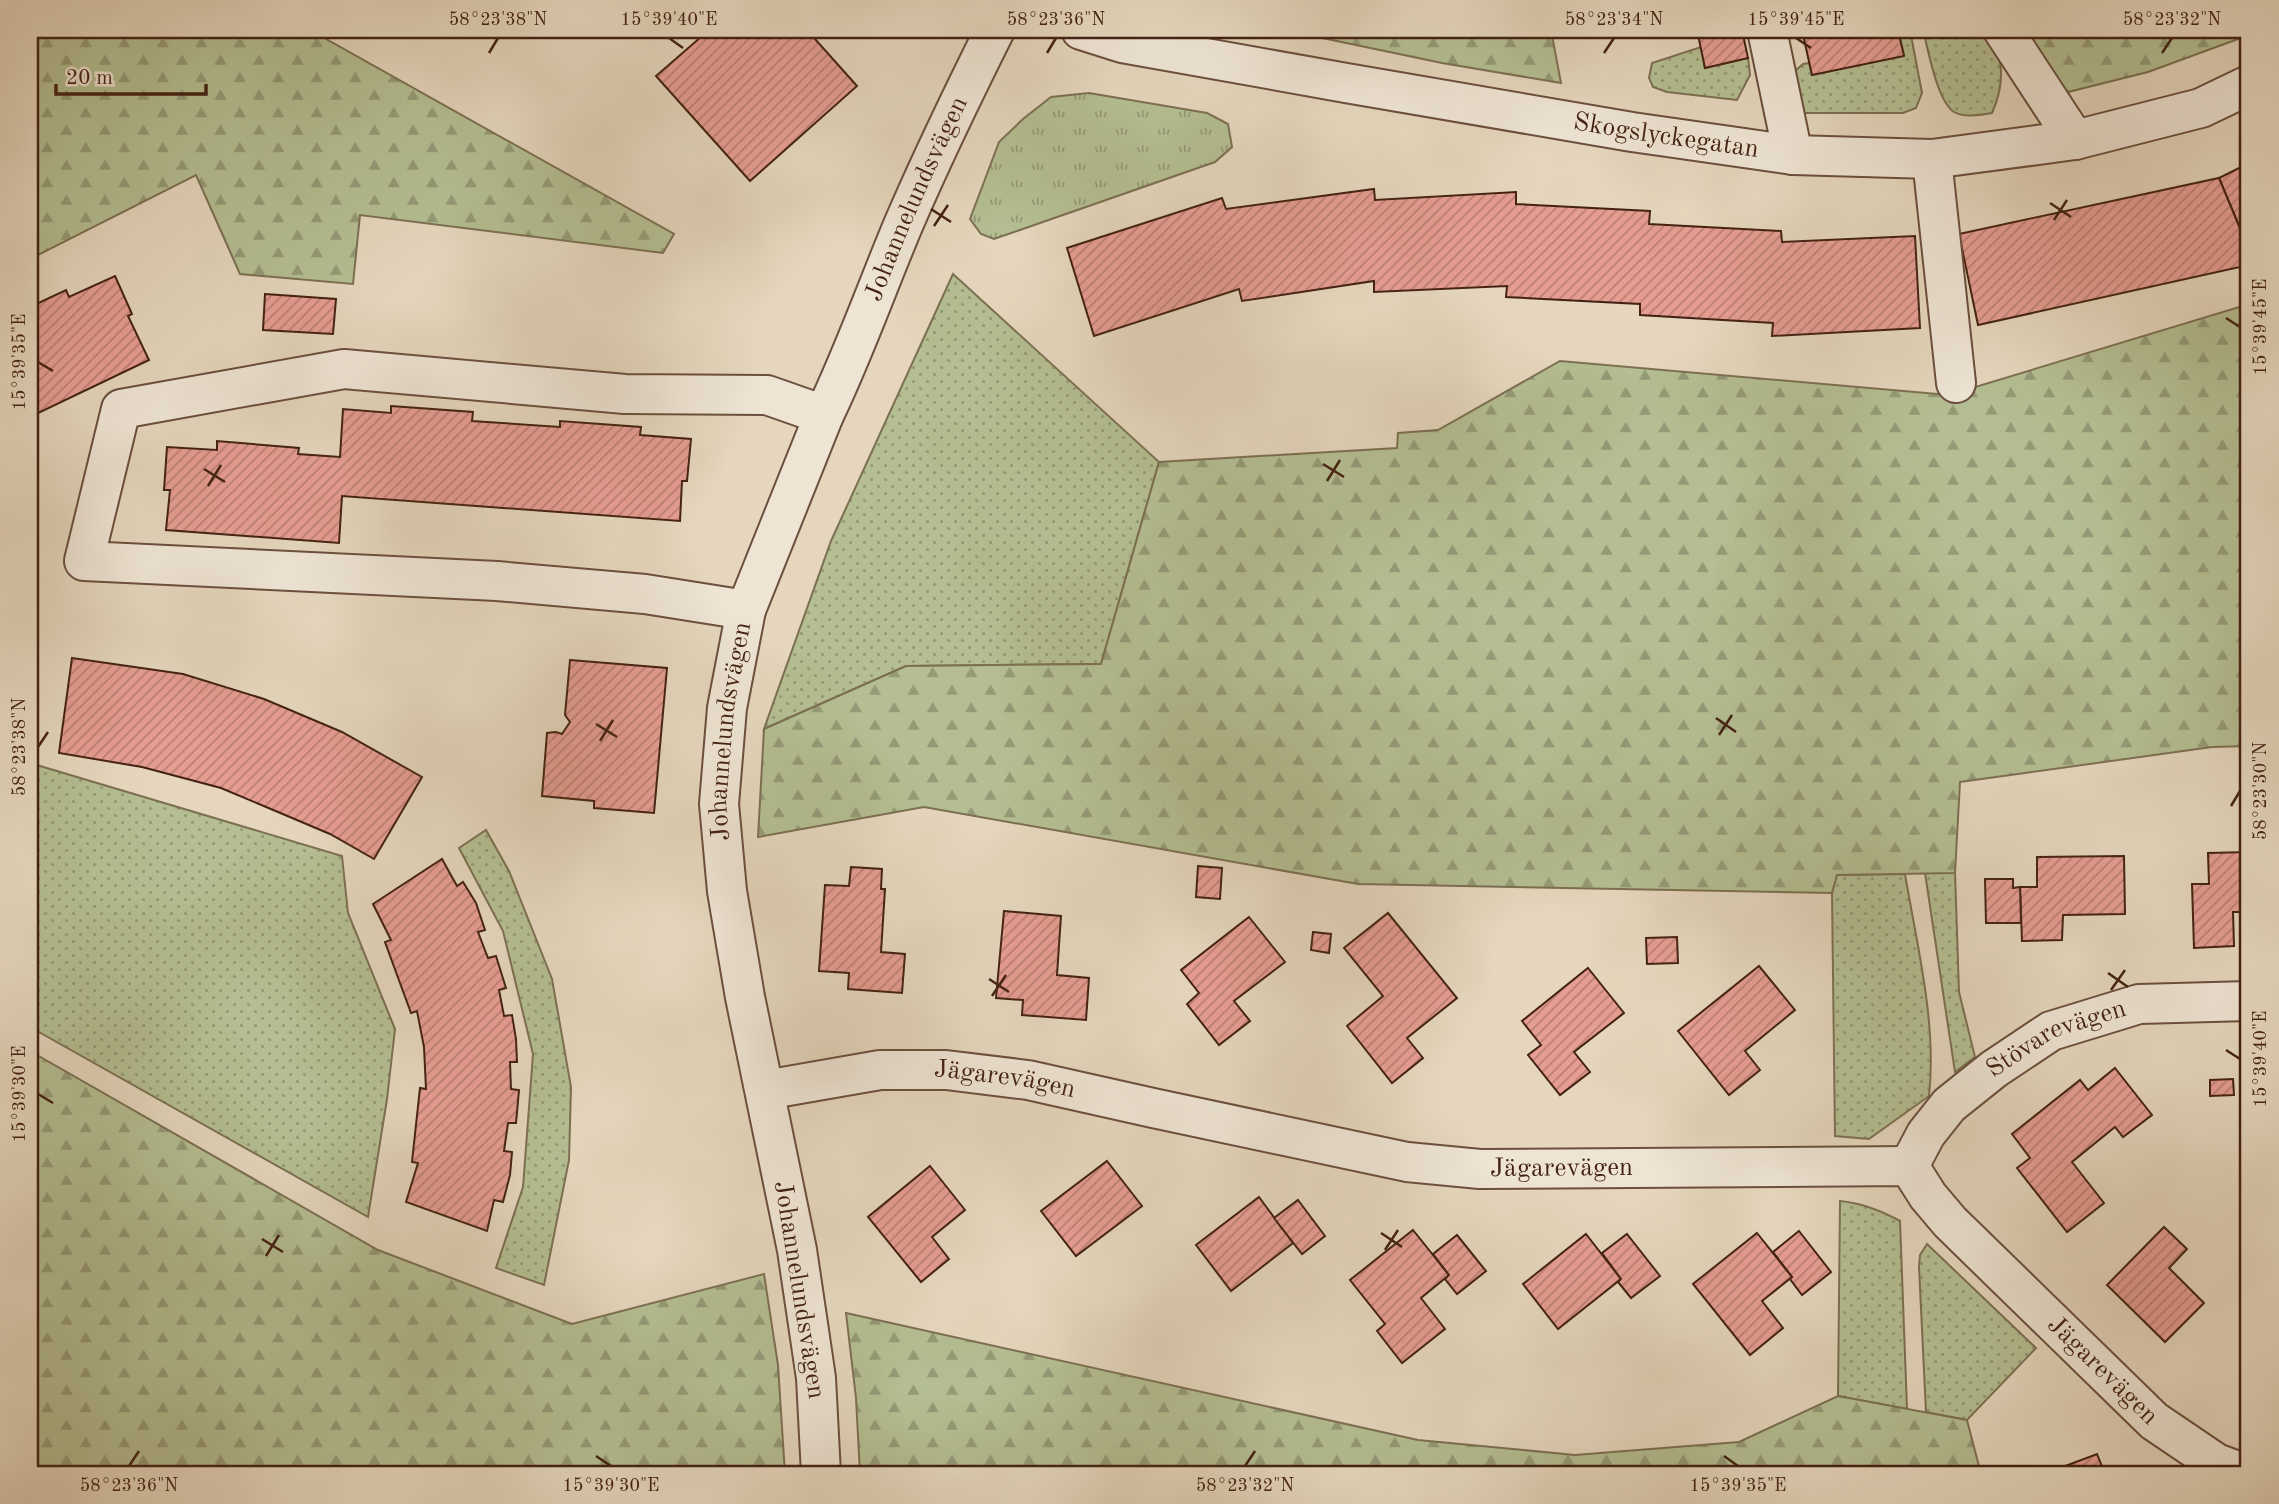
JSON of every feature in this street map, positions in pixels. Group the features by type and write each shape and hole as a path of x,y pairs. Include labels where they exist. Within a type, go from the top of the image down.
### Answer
{"street":[{"name":"Johannelundsvägen","path":"821,1474 816,1378 797,1250 745,997 727,891 719,804 727,708 746,610 914,201 955,108 995,30"},
{"name":"Skogslyckegatan","path":"1081,30 1122,43 1333,81 1632,132 1793,155 1932,159 2075,140 2201,108 2249,85"},
{"path":"1767,30 1793,155"},
{"path":"2003,30 2075,140"},
{"path":"1932,159 1956,383"},
{"path":"746,610 645,594 497,581 84,561 121,409 344,369 625,394 767,395 824,415"},
{"name":"Stövarevägen","path":"1909,1166 1927,1134 1949,1105 1994,1069 2051,1031 2139,1004 2249,1001"},
{"name":"Jägarevägen","path":"765,1090 880,1070 946,1070 1028,1080 1407,1162 1480,1169 1909,1166 1928,1196 1950,1222 2154,1422 2217,1463 2246,1474"}],"green space":[{"path":"30,30 310,30 674,234 663,253 360,215 353,284 240,274 196,175 30,259"},
{"path":"1284,30 1551,30 1561,83 1442,63"},
{"path":"1898,30 1910,30 1922,93 1916,108 1903,113 1803,113 1787,78 1803,64 1809,63 1812,74 1904,55"},
{"path":"1923,30 1992,30 2001,81 1992,113 1962,115 1948,106 1934,74"},
{"path":"2021,30 2249,30 2249,35 2148,72 2064,93"},
{"path":"1701,47 1705,68 1748,58 1750,75 1737,100 1667,92 1653,87 1649,78 1652,63"},
{"path":"1089,93 1207,113 1228,124 1232,147 1215,162 994,239 981,234 970,219 999,142 1051,97"},
{"path":"953,274 1159,462 1101,664 906,666 764,729 831,541"},
{"path":"2249,304 2249,746 2212,747 1960,782 1955,873 1837,875 1832,893 1358,884 924,807 758,837 764,729 906,666 1101,664 1159,462 1397,448 1398,433 1438,430 1560,361 1949,395"},
{"path":"30,763 342,856 348,913 395,1029 368,1217 30,1027"},
{"path":"486,830 509,871 552,979 571,1087 569,1160 544,1285 496,1268 523,1187 533,1054 503,931 459,848"},
{"path":"1925,873 1955,873 1959,992 1975,1057 1955,1072"},
{"path":"1905,874 1928,1013 1931,1068 1929,1096 1869,1139 1835,1136 1832,893 1836,875"},
{"path":"30,1051 378,1250 572,1324 764,1274 778,1365 785,1474 30,1474"},
{"path":"1840,1201 1871,1208 1900,1221 1907,1409 1838,1396"},
{"path":"1927,1244 2036,1348 1967,1420 1926,1412 1919,1267 1920,1255"},
{"path":"846,1313 1418,1440 1575,1455 1739,1442 1838,1396 1967,1420 1981,1474 860,1474 856,1398"}],"building":[{"path":"709,30 807,30 857,86 750,181 656,76"},
{"path":"1697,30 1742,30 1748,58 1705,68"},
{"path":"1802,30 1898,30 1904,56 1812,75"},
{"path":"2249,163 2249,250 2219,178"},
{"path":"2219,178 2249,250 2249,265 1978,325 1959,234"},
{"path":"1374,189 1375,200 1516,192 1516,204 1650,211 1649,224 1781,231 1782,242 1915,236 1920,328 1772,336 1773,323 1640,315 1640,304 1506,297 1507,286 1374,292 1374,281 1242,301 1239,289 1094,336 1067,248 1222,198 1226,209"},
{"path":"115,276 132,314 128,316 149,360 30,417 30,307 66,290 69,297"},
{"path":"265,294 336,299 333,334 263,330"},
{"path":"391,406 473,412 472,421 560,427 560,421 641,427 640,435 691,439 687,481 682,481 680,521 342,496 339,543 166,530 170,490 164,490 167,447 217,450 217,441 299,448 298,454 340,457 343,409 391,413"},
{"path":"72,658 183,674 264,699 342,732 422,777 374,859 330,834 221,788 142,767 59,753"},
{"path":"570,660 667,668 654,813 594,808 594,801 542,796 547,733 562,734 570,722 565,715"},
{"path":"2249,852 2249,912 2233,912 2234,946 2194,948 2192,884 2209,884 2208,853"},
{"path":"2124,856 2125,914 2063,915 2062,940 2022,941 2020,887 2037,887 2037,857"},
{"path":"442,859 457,886 463,882 476,903 485,930 478,932 488,958 496,956 506,988 499,990 504,1016 512,1015 516,1039 517,1062 510,1062 511,1089 519,1090 516,1123 508,1123 504,1151 512,1152 510,1175 503,1202 494,1200 487,1231 406,1202 418,1163 412,1162 420,1088 426,1089 424,1047 417,1011 411,1013 385,942 391,940 373,904"},
{"path":"1198,866 1222,868 1220,899 1196,897"},
{"path":"851,867 882,869 881,889 885,889 881,952 905,954 902,993 848,989 849,973 819,971 825,885 849,886"},
{"path":"1985,879 2013,879 2013,888 2020,887 2021,923 1986,923"},
{"path":"1004,911 1061,916 1057,975 1089,978 1086,1020 1022,1015 1023,1000 996,998"},
{"path":"1388,913 1457,998 1407,1038 1423,1058 1392,1083 1347,1026 1383,996 1344,948"},
{"path":"1249,917 1285,962 1234,1001 1250,1021 1219,1045 1187,1004 1199,993 1181,970"},
{"path":"1313,932 1331,934 1329,953 1311,950"},
{"path":"1677,937 1678,963 1647,964 1646,938"},
{"path":"1759,966 1795,1010 1745,1051 1760,1070 1729,1095 1678,1031"},
{"path":"1588,968 1624,1013 1574,1052 1590,1072 1560,1095 1528,1055 1541,1045 1522,1021"},
{"path":"2115,1068 2152,1115 2123,1137 2115,1127 2072,1162 2104,1203 2067,1232 2017,1168 2030,1158 2012,1134 2080,1080 2088,1090"},
{"path":"2233,1079 2234,1095 2210,1096 2210,1080"},
{"path":"1107,1161 1142,1206 1076,1256 1041,1211"},
{"path":"930,1166 965,1210 932,1237 949,1259 921,1282 868,1217"},
{"path":"1259,1197 1293,1243 1231,1291 1196,1245"},
{"path":"1298,1200 1325,1236 1302,1254 1274,1218"},
{"path":"2164,1227 2187,1249 2169,1268 2204,1303 2165,1342 2107,1285"},
{"path":"1413,1230 1449,1275 1421,1298 1445,1329 1402,1363 1377,1331 1385,1324 1350,1280"},
{"path":"1799,1231 1831,1272 1802,1295 1773,1252"},
{"path":"1757,1233 1792,1277 1762,1301 1783,1328 1750,1355 1693,1284"},
{"path":"1586,1234 1621,1279 1558,1329 1523,1284"},
{"path":"1627,1234 1660,1276 1631,1298 1618,1282 1621,1279 1602,1253"},
{"path":"1457,1235 1486,1271 1457,1294 1445,1279 1449,1275 1433,1254"},
{"path":"2097,1454 2105,1474 2044,1474"}]}
